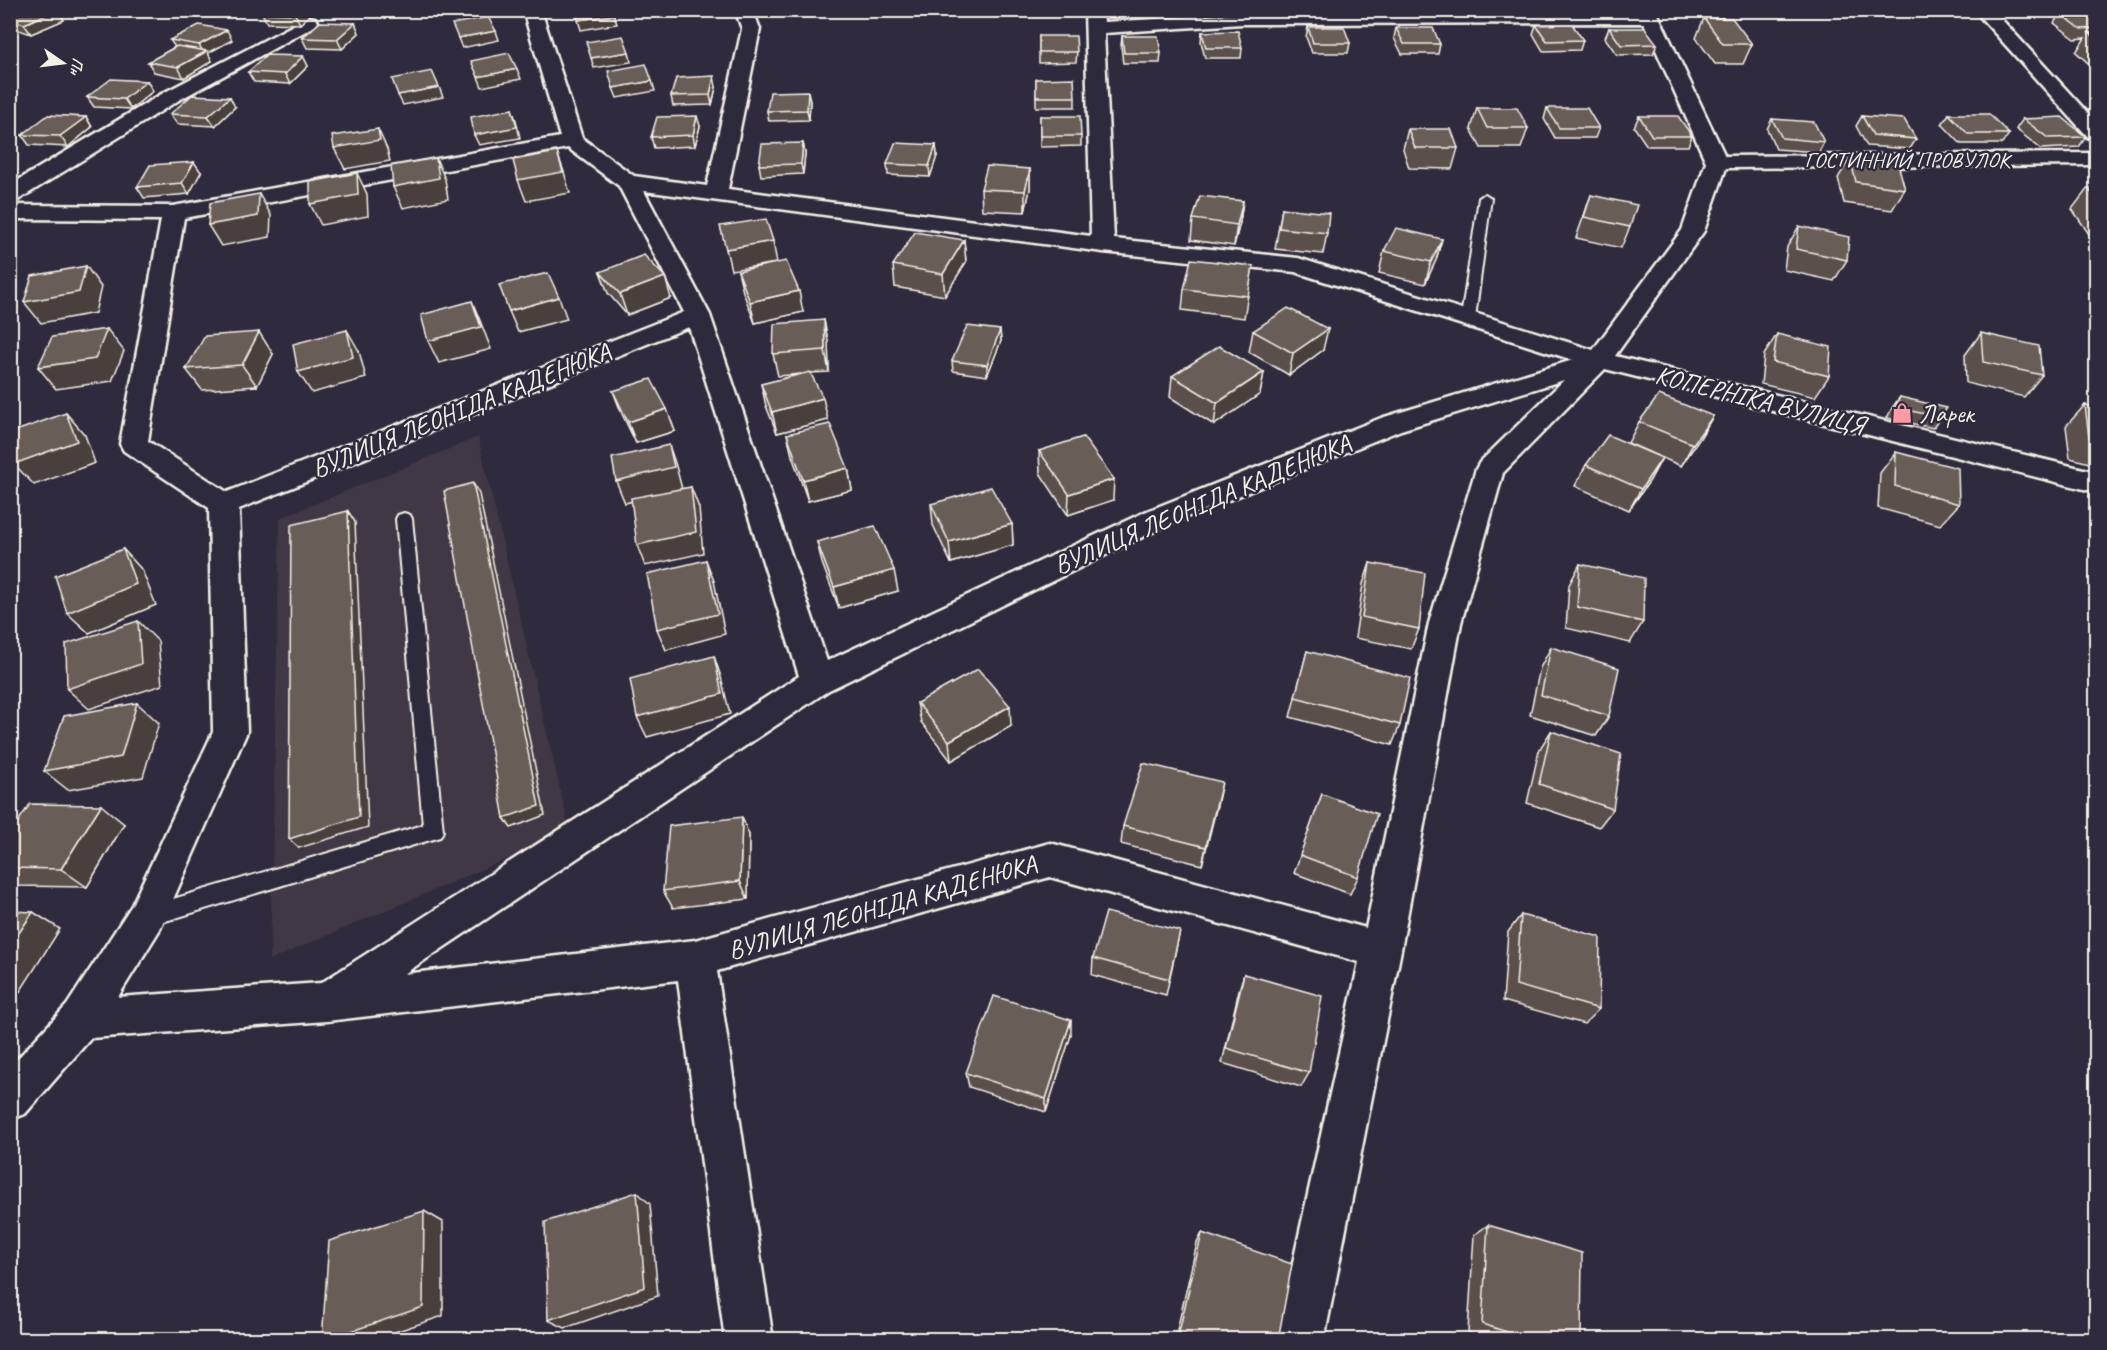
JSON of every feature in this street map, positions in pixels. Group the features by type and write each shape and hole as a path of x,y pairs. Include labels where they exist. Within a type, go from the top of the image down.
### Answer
{"street":[{"path":"532,10 572,141 628,182 698,315 817,681"},
{"path":"716,194 751,29 744,10"},
{"path":"1983,10 2097,134"},
{"path":"1103,245 1095,20 1649,14 1718,162 1693,231 1599,360 1490,469 1445,624 1381,950 1300,1340"},
{"path":"10,195 172,96 309,22"},
{"path":"10,212 173,213 572,141"},
{"name":"ГОСТИННИЙ ПРОВУЛОК","path":"1718,162 2097,159"},
{"path":"628,182 1103,245 1298,265 1599,360"},
{"path":"10,1099 81,1019 146,917 230,732 224,504 134,444 173,213"},
{"name":"ВУЛИЦЯ ЛЕОНІДА КАДЕНЮКА","path":"224,504 698,315"},
{"name":"КОПЕРНІКА ВУЛИЦЯ","path":"1599,360 2097,482"},
{"name":"ВУЛИЦЯ ЛЕОНІДА КАДЕНЮКА","path":"327,1002 817,681 1157,518 1391,424 1599,360"},
{"name":"ВУЛИЦЯ ЛЕОНІДА КАДЕНЮКА","path":"81,1019 327,1002 695,959 1050,860 1381,950"},
{"name":"ВУЛИЦЯ ЛЕОНІДА КАДЕНЮКА","path":"695,959 749,1340"}],"lane":[{"path":"1468,318 1485,198"},
{"path":"146,917 433,831 404,519"}],"shaded area":[{"path":"478,437 570,832 270,960 280,518"}],"building":[{"path":"17,10 57,10 24,24 10,20 10,13"},
{"path":"264,10 300,10 295,14 262,13"},
{"path":"575,10 613,10 614,15 578,20"},
{"path":"2094,12 2097,14 2097,28 2081,29 2060,13"},
{"path":"488,17 496,31 458,38 452,24"},
{"path":"1704,18 1732,18 1752,44 1723,44"},
{"path":"320,22 355,23 337,39 302,38"},
{"path":"1572,24 1583,40 1547,41 1536,25"},
{"path":"199,25 227,30 199,45 170,40"},
{"path":"1308,27 1344,27 1350,43 1313,43"},
{"path":"1396,28 1433,28 1440,44 1404,44"},
{"path":"1609,28 1645,28 1657,44 1621,45"},
{"path":"1238,31 1242,48 1206,48 1202,32"},
{"path":"2089,33 2097,33 2097,39"},
{"path":"623,36 629,52 591,58 586,42"},
{"path":"1039,36 1076,36 1077,52 1039,52"},
{"path":"1122,36 1158,36 1161,53 1124,53"},
{"path":"177,46 207,51 178,67 148,62"},
{"path":"509,53 517,69 478,77 471,61"},
{"path":"267,55 303,56 285,74 248,72"},
{"path":"646,64 652,81 613,88 608,71"},
{"path":"432,71 439,87 398,95 392,79"},
{"path":"714,76 710,95 671,96 676,78"},
{"path":"1074,78 1075,97 1036,97 1036,79"},
{"path":"111,79 147,81 124,99 87,97"},
{"path":"808,91 807,110 767,111 770,92"},
{"path":"192,95 230,97 208,116 170,114"},
{"path":"1477,108 1517,108 1528,128 1487,128"},
{"path":"1547,108 1587,108 1599,128 1559,128"},
{"path":"512,109 517,127 474,135 471,117"},
{"path":"1949,114 1989,114 2009,134 1968,134"},
{"path":"48,115 86,117 60,136 22,135"},
{"path":"697,116 693,135 651,137 657,117"},
{"path":"1040,116 1080,116 1081,136 1040,136"},
{"path":"1639,116 1678,116 1692,136 1652,136"},
{"path":"1862,116 1904,119 1916,139 1873,135"},
{"path":"2062,117 2086,137 2048,138 2023,119"},
{"path":"1772,119 1814,122 1824,142 1782,138"},
{"path":"378,129 380,140 334,148 332,136"},
{"path":"1408,129 1451,129 1458,148 1415,148"},
{"path":"803,143 801,164 759,165 762,144"},
{"path":"895,143 936,145 929,166 887,164"},
{"path":"557,152 563,172 518,180 513,160"},
{"path":"436,158 439,178 393,187 391,166"},
{"path":"1850,158 1898,164 1905,189 1856,182"},
{"path":"194,162 182,183 137,187 150,165"},
{"path":"987,166 1030,169 1025,191 981,189"},
{"path":"357,173 358,195 310,204 310,182"},
{"path":"2088,188 2097,189 2097,201"},
{"path":"259,194 258,216 208,225 210,203"},
{"path":"1591,195 1637,205 1630,227 1584,217"},
{"path":"1200,196 1243,201 1237,225 1193,219"},
{"path":"1282,208 1329,213 1327,233 1279,228"},
{"path":"766,219 773,241 726,249 720,226"},
{"path":"1799,226 1849,237 1847,260 1796,249"},
{"path":"1396,228 1442,239 1431,262 1384,251"},
{"path":"915,232 964,240 943,274 893,265"},
{"path":"644,255 665,277 620,294 600,272"},
{"path":"1191,259 1253,266 1248,296 1184,289"},
{"path":"786,261 799,291 750,302 738,271"},
{"path":"86,266 79,292 24,302 32,276"},
{"path":"548,273 559,297 509,311 499,285"},
{"path":"472,301 481,327 428,341 421,315"},
{"path":"1288,308 1328,329 1293,353 1253,331"},
{"path":"824,320 825,350 773,354 774,324"},
{"path":"967,326 1000,330 987,365 952,361"},
{"path":"107,329 95,359 38,367 52,337"},
{"path":"347,330 353,357 298,372 293,344"},
{"path":"259,332 242,365 186,369 205,336"},
{"path":"1981,333 2039,346 2042,375 1983,362"},
{"path":"1777,334 1831,347 1829,376 1773,362"},
{"path":"1219,346 1264,372 1217,403 1172,376"},
{"path":"810,372 823,398 772,412 761,384"},
{"path":"651,379 667,409 628,422 613,391"},
{"path":"1659,395 1713,416 1693,444 1639,422"},
{"path":"1900,397 1947,408 1941,417 1895,408"},
{"path":"2085,405 2097,407 2097,439 2089,437"},
{"path":"66,413 77,441 14,464 10,452 10,433"},
{"path":"830,424 848,468 803,480 787,434"},
{"path":"1608,435 1662,458 1641,489 1586,465"},
{"path":"1083,437 1114,479 1069,494 1039,451"},
{"path":"669,445 674,467 616,481 612,458"},
{"path":"1896,452 1958,468 1959,504 1895,486"},
{"path":"473,483 539,806 504,818 444,491"},
{"path":"691,487 696,532 637,545 631,498"},
{"path":"991,487 1012,524 949,542 931,504"},
{"path":"348,511 359,817 289,839 291,525"},
{"path":"875,526 894,570 834,587 817,542"},
{"path":"123,549 136,584 67,613 55,576"},
{"path":"706,560 718,614 657,629 647,574"},
{"path":"1370,563 1425,573 1419,629 1362,617"},
{"path":"1580,564 1644,578 1643,622 1577,607"},
{"path":"138,621 141,664 67,689 66,644"},
{"path":"1551,647 1619,668 1609,716 1541,695"},
{"path":"1307,651 1410,678 1400,725 1295,697"},
{"path":"714,656 722,694 637,717 630,679"},
{"path":"978,669 1010,706 949,741 917,703"},
{"path":"137,703 121,757 44,771 64,716"},
{"path":"1551,731 1621,754 1613,809 1539,784"},
{"path":"1143,763 1222,782 1206,847 1123,826"},
{"path":"1322,794 1377,814 1358,877 1300,855"},
{"path":"30,804 101,805 61,869 10,868 10,833"},
{"path":"742,817 740,881 663,891 669,826"},
{"path":"10,911 33,912 10,946"},
{"path":"1106,912 1180,931 1169,979 1093,958"},
{"path":"1521,915 1600,937 1599,1009 1516,985"},
{"path":"1244,974 1322,996 1309,1073 1226,1048"},
{"path":"994,996 1071,1020 1046,1099 966,1073"},
{"path":"637,1192 645,1287 548,1320 545,1222"},
{"path":"424,1211 423,1307 322,1340 329,1241"},
{"path":"1488,1225 1582,1253 1581,1340 1532,1340 1482,1324"},
{"path":"1202,1233 1292,1264 1278,1340 1201,1340 1179,1332"}],"place":[{"name":"Ларек","path":"1902,413"}]}
